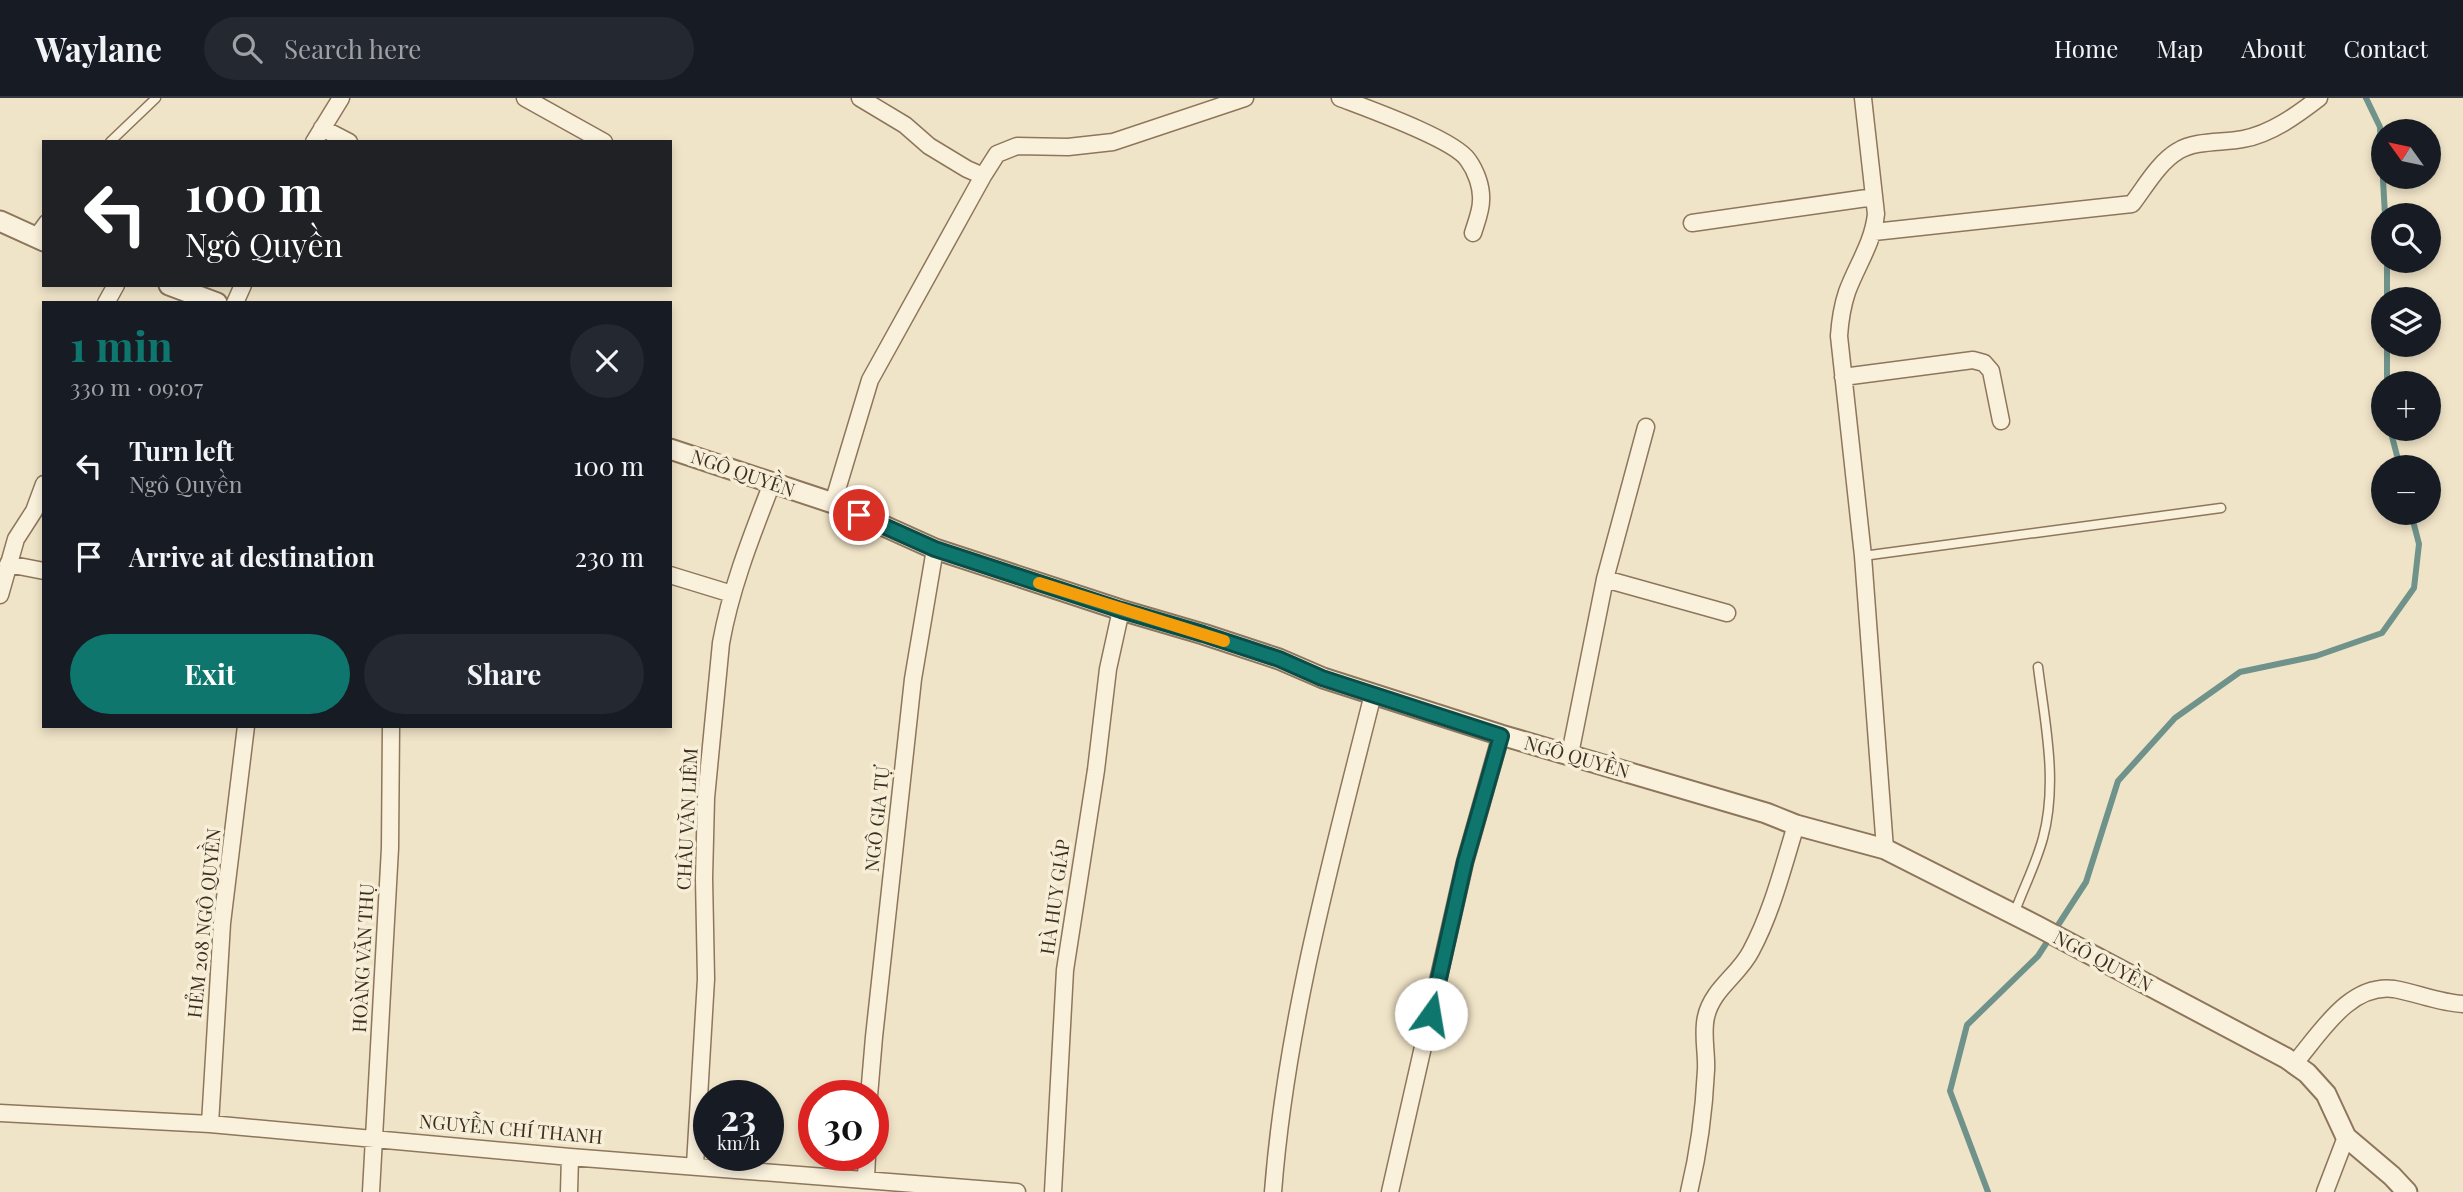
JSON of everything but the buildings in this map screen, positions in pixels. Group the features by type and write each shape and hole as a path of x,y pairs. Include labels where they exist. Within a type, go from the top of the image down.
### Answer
{"street":[{"path":"340,140 318,135 341,98"},
{"path":"525,98 600,140"},
{"path":"860,98 905,125 929,146 983,176"},
{"path":"833,503 870,380 997,154 1017,146 1068,147 1113,142 1245,98"},
{"path":"1340,98 1434,138 1467,158 1478,180 1482,202 1473,233"},
{"path":"1863,98 1876,214 1874,232 1848,290 1841,313 1839,336 1863,556 1885,849"},
{"path":"1874,232 2132,204 2177,151 2245,139 2264,132 2298,114 2319,98"},
{"path":"1692,223 1874,197"},
{"path":"0,221 37,239"},
{"path":"174,287 212,301"},
{"path":"1843,377 1973,360 1984,363 1992,371 2000,421"},
{"path":"1570,754 1605,579 1646,427"},
{"name":"NGÔ QUYỀN","path":"672,450 833,503 935,549 1279,659 1322,678 1501,736 1570,754 1766,813 1796,825 1885,849 2072,944 2262,1044 2294,1064 2326,1094 2346,1138 2407,1192"},
{"name":"CHÂU VĂN LIÊM","path":"700,1080 706,979 706,799 721,643 744,555 772,483"},
{"path":"0,595 16,539 37,504 42,490"},
{"name":"NGÔ GIA TỰ","path":"870,1080 913,680 935,549"},
{"path":"8,564 42,571"},
{"path":"672,576 732,594"},
{"path":"1605,579 1727,613"},
{"name":"HÀ HUY GIÁP","path":"1053,1192 1065,970 1108,669 1121,610"},
{"path":"1273,1192 1277,1141 1301,992 1323,892 1373,694"},
{"name":"HẺM 208 NGÔ QUYỀN","path":"210,1124 222,923 246,728"},
{"name":"HOÀNG VĂN THỤ","path":"370,1192 390,848 391,728"},
{"path":"1391,1192 1465,862 1501,736"},
{"path":"1689,1192 1703,1125 1707,1056 1706,1016 1715,996 1743,965 1752,950 1775,894 1796,825"},
{"path":"2294,1064 2342,1009 2377,989 2393,989 2463,1004"},
{"name":"NGUYỄN CHÍ THANH","path":"0,1113 210,1124 570,1157 693,1165"},
{"path":"2325,1192 2346,1138"},
{"path":"569,1192 570,1157"},
{"name":"NGUYỄN CHÍ THANH","path":"738,1171 837,1185 866,1179 1017,1192"},
{"path":"866,1171 866,1179"}],"lane":[{"path":"112,140 156,98"},
{"path":"1863,556 2221,508"},
{"path":"2014,914 2043,838 2050,790 2051,771 2038,667"}],"waterway":[{"path":"2366,98 2380,127 2384,203"},
{"path":"2387,273 2387,287"},
{"path":"2387,357 2387,371"},
{"path":"2393,441 2397,455"},
{"path":"1988,1192 1950,1091 1967,1025 2038,956 2086,882 2118,781 2175,718 2240,672 2316,656 2382,633 2414,588 2419,544 2414,525"}],"slow traffic":[{"path":"1039,583 1224,641"}],"route":[{"path":"859,515 935,549 1279,659 1322,678 1501,736 1465,862 1431,1014"}]}
